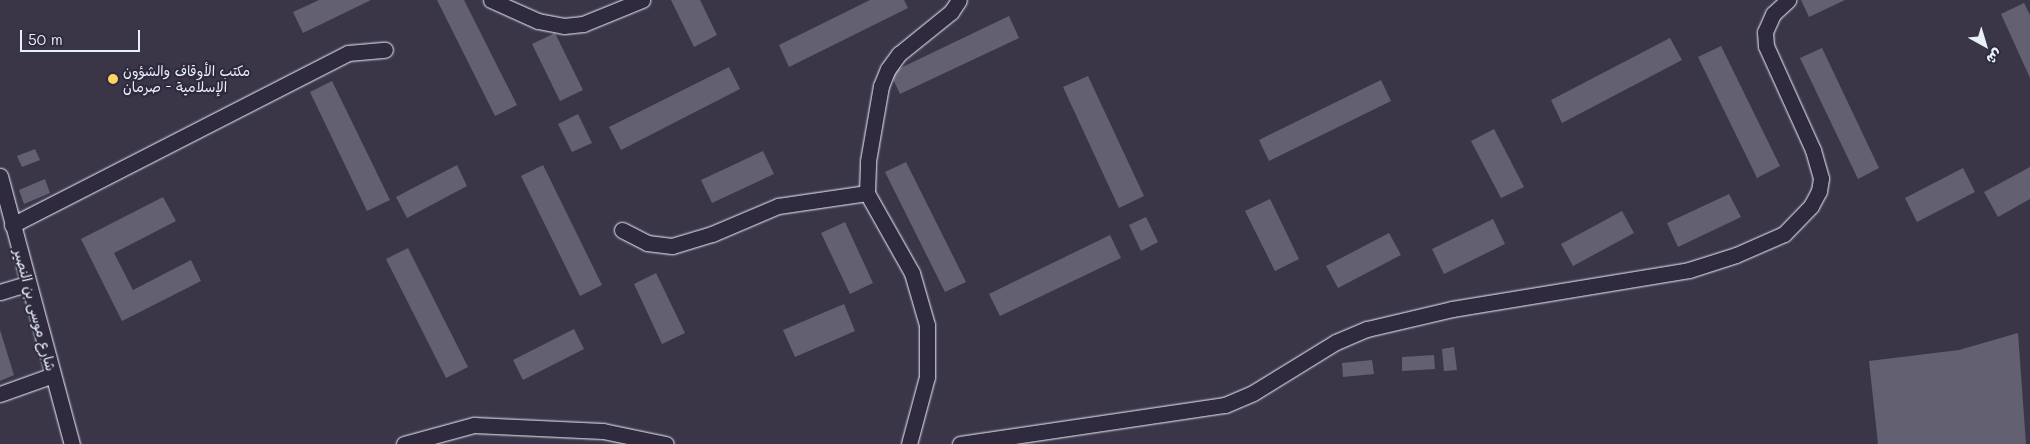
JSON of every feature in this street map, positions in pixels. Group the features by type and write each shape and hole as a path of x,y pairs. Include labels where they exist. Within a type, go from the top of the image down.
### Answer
{"street":[{"path":"490,0 538,21 564,26 583,24 642,0"},
{"path":"909,444 927,377 927,325 912,273 867,193 869,152 881,86 888,69 899,54 951,12 959,0"},
{"path":"960,444 1225,405 1253,393 1336,342 1367,329 1452,309 1689,270 1736,255 1784,234 1811,206 1819,191 1821,178 1813,150 1766,46 1765,32 1773,14 1788,0"},
{"path":"12,225 348,53 384,50"},
{"name":"شارع موسى بن النصير","path":"0,176 27,284 72,444"},
{"path":"622,230 647,243 672,246 712,234 778,206 867,193"},
{"path":"0,292 27,284"},
{"path":"0,394 53,375"},
{"path":"404,444 474,425 603,431 666,444"}],"building":[{"path":"319,0 371,0 303,33 293,12"},
{"path":"437,0 464,0 517,105 495,116"},
{"path":"671,0 700,0 717,35 694,47"},
{"path":"870,0 904,0 908,8 789,67 779,45"},
{"path":"1801,0 1845,0 1809,17"},
{"path":"2024,3 2030,15 2030,78 2001,14"},
{"path":"1009,16 1019,38 900,94 890,73"},
{"path":"555,33 583,90 560,101 532,44"},
{"path":"1670,38 1682,60 1562,123 1551,100"},
{"path":"1721,46 1780,166 1757,178 1698,57"},
{"path":"1822,48 1879,168 1858,179 1800,58"},
{"path":"729,67 740,89 621,150 609,127"},
{"path":"1088,76 1144,196 1119,208 1063,87"},
{"path":"1381,80 1391,101 1269,161 1259,140"},
{"path":"332,81 390,200 367,211 310,92"},
{"path":"578,114 592,143 572,152 558,124"},
{"path":"1494,129 1524,187 1501,198 1471,141"},
{"path":"35,149 40,160 22,167 17,156"},
{"path":"763,151 774,174 712,203 701,180"},
{"path":"906,162 966,282 945,292 885,172"},
{"path":"457,165 467,186 407,218 396,197"},
{"path":"543,165 602,285 580,296 521,176"},
{"path":"2030,167 2030,199 1998,217 1984,192"},
{"path":"1963,168 1975,192 1917,222 1905,198"},
{"path":"45,179 50,193 24,204 19,190"},
{"path":"1729,194 1741,217 1678,247 1667,223"},
{"path":"163,197 176,221 114,253 133,290 191,260 201,281 122,321 81,239"},
{"path":"1270,199 1299,259 1275,271 1245,211"},
{"path":"1622,211 1634,233 1573,266 1561,244"},
{"path":"1146,217 1158,242 1141,251 1129,225"},
{"path":"1493,219 1505,244 1444,274 1432,249"},
{"path":"845,222 873,283 850,294 821,233"},
{"path":"1389,233 1401,255 1338,288 1326,266"},
{"path":"1110,235 1121,258 1000,316 989,294"},
{"path":"408,248 468,367 446,378 386,259"},
{"path":"656,273 685,333 662,344 634,284"},
{"path":"844,304 855,331 795,357 783,330"},
{"path":"574,329 584,349 523,380 513,360"},
{"path":"0,330 14,375 0,381"},
{"path":"2018,333 2026,444 1878,444 1869,361 1959,350"},
{"path":"1454,347 1457,370 1444,371 1442,349"},
{"path":"1434,355 1435,369 1402,371 1402,357"},
{"path":"1372,360 1374,374 1343,377 1342,363"}],"place":[{"name":"مكتب الأوقاف والشؤون الإسلامية - صرمان","path":"113,79"}]}
